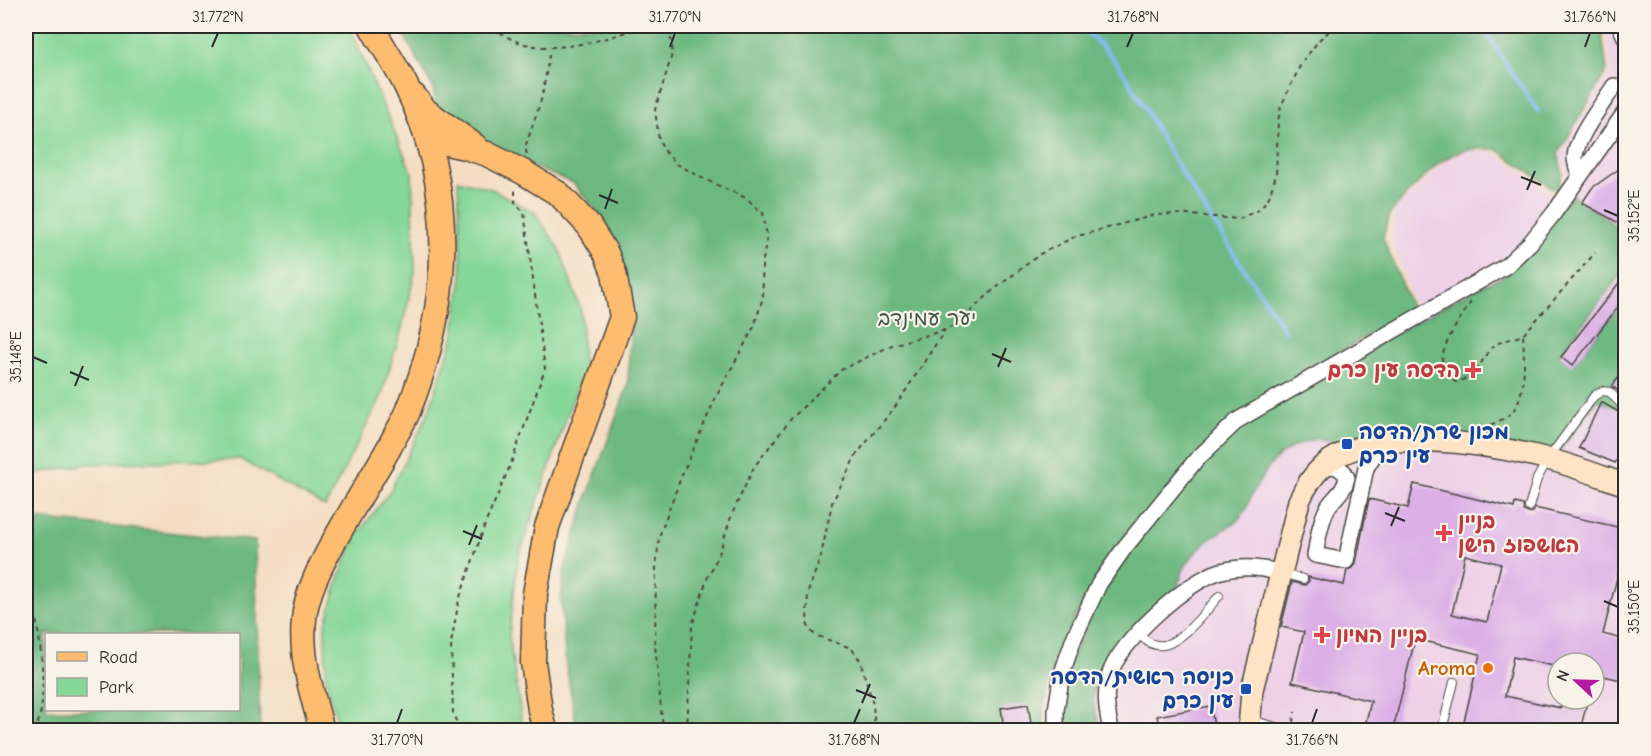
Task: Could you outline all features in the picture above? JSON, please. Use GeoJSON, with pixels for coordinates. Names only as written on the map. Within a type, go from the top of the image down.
{"type":"FeatureCollection","features":[{"type":"Feature","properties":{"kind":"main road"},"geometry":{"type":"LineString","coordinates":[[322,730],[305,665],[304,618],[313,582],[338,533],[367,487],[407,415],[433,337],[444,258],[438,178],[429,145],[408,90],[371,26]]}},
{"type":"Feature","properties":{"kind":"main road"},"geometry":{"type":"LineString","coordinates":[[408,90],[426,111],[562,211],[582,234],[603,269],[622,317],[547,527],[535,594],[533,662],[545,730]]}},
{"type":"Feature","properties":{"kind":"main road"},"geometry":{"type":"LineString","coordinates":[[429,145],[446,143],[487,154]]}},
{"type":"Feature","properties":{"kind":"main road"},"geometry":{"type":"LineString","coordinates":[[429,145],[461,163],[520,178]]}},
{"type":"Feature","properties":{"kind":"street"},"geometry":{"type":"LineString","coordinates":[[1620,26],[1626,39]]}},
{"type":"Feature","properties":{"kind":"street"},"geometry":{"type":"LineString","coordinates":[[1580,176],[1575,160],[1576,152],[1581,139],[1614,86]]}},
{"type":"Feature","properties":{"kind":"street"},"geometry":{"type":"LineString","coordinates":[[1056,730],[1056,710],[1062,673],[1074,638],[1099,584],[1125,547],[1196,460],[1238,420],[1506,267],[1530,243],[1626,111]]}},
{"type":"Feature","properties":{"kind":"street"},"geometry":{"type":"LineString","coordinates":[[1254,721],[1280,573],[1299,501],[1311,479],[1322,467],[1350,451],[1381,443],[1433,441],[1478,446],[1548,459],[1626,485]]}},
{"type":"Feature","properties":{"kind":"street"},"geometry":{"type":"LineString","coordinates":[[1322,467],[1336,466],[1344,472],[1347,478],[1342,492],[1329,505],[1324,515],[1315,555],[1346,561],[1366,468],[1381,443]]}},
{"type":"Feature","properties":{"kind":"street"},"geometry":{"type":"LineString","coordinates":[[1111,730],[1106,700],[1110,674],[1122,650],[1137,632],[1203,579],[1220,571],[1254,568],[1280,573]]}},
{"type":"Feature","properties":{"kind":"lane"},"geometry":{"type":"LineString","coordinates":[[1529,507],[1538,479],[1548,459],[1598,393],[1610,392],[1626,410]]}},
{"type":"Feature","properties":{"kind":"lane"},"geometry":{"type":"LineString","coordinates":[[1280,573],[1303,579]]}},
{"type":"Feature","properties":{"kind":"lane"},"geometry":{"type":"LineString","coordinates":[[1137,632],[1150,643],[1159,646],[1170,644],[1179,639],[1219,596]]}},
{"type":"Feature","properties":{"kind":"lane"},"geometry":{"type":"LineString","coordinates":[[1442,730],[1454,682]]}},
{"type":"Feature","properties":{"kind":"lane"},"geometry":{"type":"LineString","coordinates":[[1254,721],[1287,730]]}},
{"type":"Feature","properties":{"kind":"path"},"geometry":{"type":"LineString","coordinates":[[493,26],[515,41],[550,49],[606,39],[635,29],[658,28],[665,31],[673,43],[671,58],[654,110],[659,140],[666,153],[677,164],[746,198],[763,213],[767,236],[762,266],[763,297],[754,327],[716,397],[681,477],[659,537],[656,568],[655,645],[663,730]]}},
{"type":"Feature","properties":{"kind":"path"},"geometry":{"type":"LineString","coordinates":[[687,730],[692,626],[732,514],[754,467],[791,419],[842,370],[892,345],[945,330],[957,324],[991,292],[1040,254],[1074,237],[1155,215],[1178,214],[1239,219],[1260,209],[1269,196],[1276,175],[1278,121],[1281,106],[1301,64],[1319,40],[1335,26]]}},
{"type":"Feature","properties":{"kind":"path"},"geometry":{"type":"LineString","coordinates":[[460,730],[453,714],[452,643],[459,600],[486,522],[510,466],[545,369],[524,212],[515,203],[514,194],[529,162],[525,148],[542,97],[550,49]]}},
{"type":"Feature","properties":{"kind":"path"},"geometry":{"type":"LineString","coordinates":[[1472,301],[1444,345],[1442,370],[1448,379],[1456,382],[1468,378],[1476,371],[1490,349],[1498,343],[1524,335],[1595,253]]}},
{"type":"Feature","properties":{"kind":"path"},"geometry":{"type":"LineString","coordinates":[[875,730],[873,704],[860,660],[851,648],[815,635],[810,630],[807,623],[808,592],[821,556],[832,503],[856,455],[895,407],[945,330]]}},
{"type":"Feature","properties":{"kind":"path"},"geometry":{"type":"LineString","coordinates":[[1478,446],[1484,428],[1508,416],[1517,406],[1524,373],[1524,335]]}},
{"type":"Feature","properties":{"kind":"path"},"geometry":{"type":"LineString","coordinates":[[26,577],[40,643],[42,704],[36,730]]}},
{"type":"Feature","properties":{"kind":"shaded area","name":"הדסה עין כרם"},"geometry":{"type":"Polygon","coordinates":[[[1608,26],[1625,26],[1625,730],[1051,730],[1048,710],[1058,674],[1084,610],[1224,432],[1416,309],[1391,240],[1395,210],[1444,162],[1465,151],[1494,152],[1556,195],[1567,175],[1560,155],[1611,70],[1606,29],[1608,26]]]}},
{"type":"Feature","properties":{"kind":"green space"},"geometry":{"type":"Polygon","coordinates":[[[26,26],[349,26],[412,173],[415,272],[401,331],[381,397],[325,507],[240,459],[88,464],[26,475],[26,26]]]}},
{"type":"Feature","properties":{"kind":"green space","name":"יער עמינדב"},"geometry":{"type":"Polygon","coordinates":[[[399,26],[1606,26],[1602,34],[1607,70],[1558,154],[1563,173],[1557,191],[1496,149],[1468,149],[1439,163],[1389,215],[1383,238],[1411,307],[1400,317],[1259,402],[1100,574],[1060,649],[1044,709],[1044,730],[577,730],[566,666],[561,599],[564,572],[587,497],[628,385],[634,306],[617,244],[604,219],[573,183],[513,159],[490,143],[441,121],[432,86],[399,26]]]}},
{"type":"Feature","properties":{"kind":"green space"},"geometry":{"type":"Polygon","coordinates":[[[458,180],[492,189],[534,212],[559,248],[581,311],[583,370],[518,558],[509,636],[523,730],[340,730],[326,681],[325,627],[340,575],[357,535],[390,491],[427,416],[453,339],[462,277],[458,180]]]}},
{"type":"Feature","properties":{"kind":"green space"},"geometry":{"type":"Polygon","coordinates":[[[1571,195],[1624,231],[1626,234],[1625,269],[1558,356],[1574,364],[1625,299],[1625,368],[1611,387],[1621,395],[1625,390],[1625,412],[1598,400],[1557,454],[1352,445],[1314,439],[1296,445],[1281,454],[1267,469],[1252,494],[1246,510],[1237,521],[1207,541],[1194,554],[1184,568],[1177,588],[1140,618],[1106,658],[1094,683],[1094,706],[1101,730],[1060,730],[1066,669],[1099,598],[1125,558],[1198,464],[1241,422],[1476,288],[1504,276],[1519,262],[1571,195]]]}},
{"type":"Feature","properties":{"kind":"green space"},"geometry":{"type":"Polygon","coordinates":[[[26,518],[255,541],[260,730],[26,730],[26,518]]]}},
{"type":"Feature","properties":{"kind":"building"},"geometry":{"type":"Polygon","coordinates":[[[1619,169],[1626,180],[1626,227],[1582,203],[1592,188],[1619,169]]]}},
{"type":"Feature","properties":{"kind":"building"},"geometry":{"type":"Polygon","coordinates":[[[1626,274],[1626,297],[1572,366],[1561,357],[1626,274]]]}},
{"type":"Feature","properties":{"kind":"building"},"geometry":{"type":"Polygon","coordinates":[[[1626,368],[1626,397],[1612,386],[1626,368]]]}},
{"type":"Feature","properties":{"kind":"building"},"geometry":{"type":"Polygon","coordinates":[[[1601,402],[1626,416],[1626,442],[1615,463],[1579,448],[1601,402]]]}},
{"type":"Feature","properties":{"kind":"building"},"geometry":{"type":"Polygon","coordinates":[[[1414,484],[1514,508],[1515,503],[1523,505],[1524,511],[1528,513],[1533,512],[1535,508],[1626,529],[1626,541],[1603,634],[1626,640],[1626,681],[1606,677],[1606,651],[1546,651],[1546,664],[1513,657],[1505,696],[1546,705],[1546,711],[1585,711],[1580,730],[1523,730],[1503,726],[1501,730],[1462,730],[1480,654],[1415,639],[1393,730],[1365,726],[1371,701],[1292,682],[1304,632],[1281,627],[1292,582],[1305,585],[1309,581],[1308,577],[1344,585],[1347,570],[1353,568],[1356,563],[1369,499],[1408,508],[1414,484]],[[1465,555],[1452,614],[1487,622],[1501,564],[1465,555]]]}},
{"type":"Feature","properties":{"kind":"building"},"geometry":{"type":"Polygon","coordinates":[[[1028,704],[1032,730],[1004,730],[1001,708],[1028,704]]]}},
{"type":"Feature","properties":{"kind":"building"},"geometry":{"type":"Polygon","coordinates":[[[1210,706],[1215,730],[1160,730],[1157,716],[1210,706]]]}},
{"type":"Feature","properties":{"kind":"waterway"},"geometry":{"type":"LineString","coordinates":[[1078,26],[1094,39],[1120,67],[1182,173],[1285,331]]}},
{"type":"Feature","properties":{"kind":"waterway"},"geometry":{"type":"LineString","coordinates":[[1483,26],[1538,111]]}},
{"type":"Feature","properties":{"kind":"place","name":"הדסה עין כרם"},"geometry":{"type":"Point","coordinates":[1473,370]}},
{"type":"Feature","properties":{"kind":"place","name":"מכון שרת/הדסה עין כרם"},"geometry":{"type":"Point","coordinates":[1347,444]}},
{"type":"Feature","properties":{"kind":"place","name":"בניין האשפוז הישן"},"geometry":{"type":"Point","coordinates":[1444,533]}},
{"type":"Feature","properties":{"kind":"place","name":"בניין המיון"},"geometry":{"type":"Point","coordinates":[1322,635]}},
{"type":"Feature","properties":{"kind":"place","name":"Aroma"},"geometry":{"type":"Point","coordinates":[1488,668]}},
{"type":"Feature","properties":{"kind":"place","name":"כניסה ראשית/הדסה עין כרם"},"geometry":{"type":"Point","coordinates":[1246,689]}}]}
